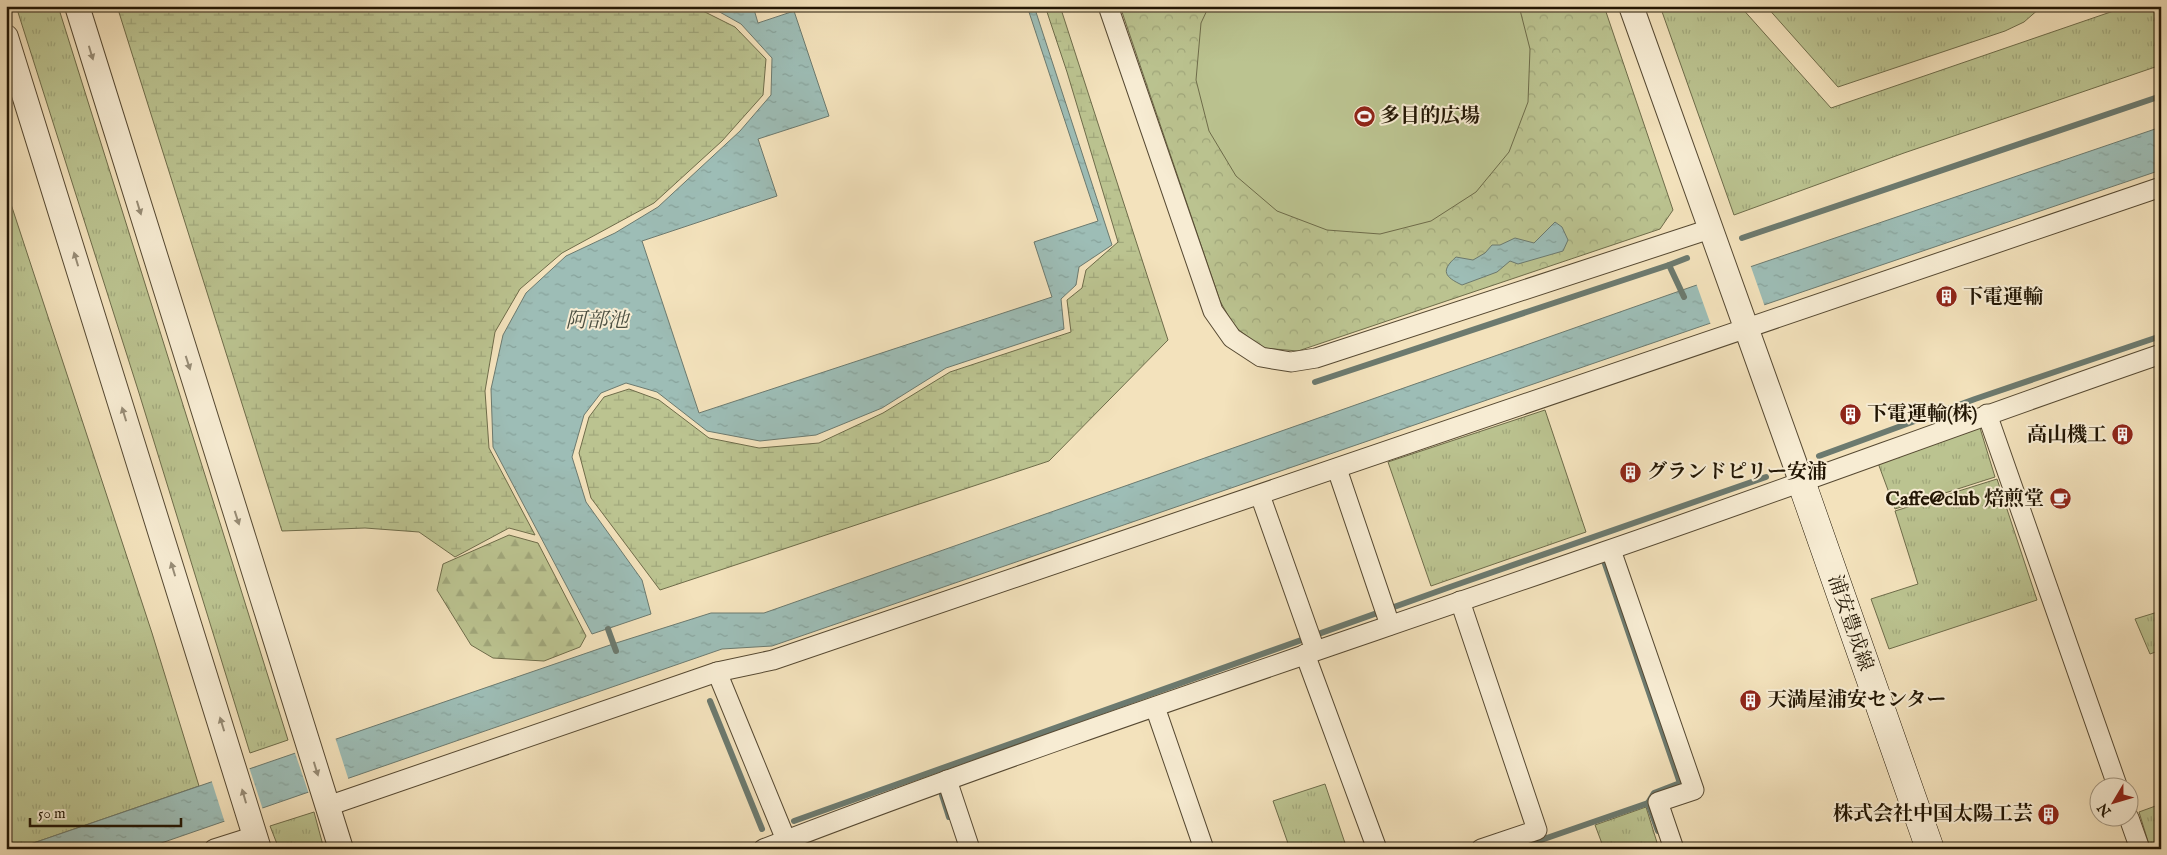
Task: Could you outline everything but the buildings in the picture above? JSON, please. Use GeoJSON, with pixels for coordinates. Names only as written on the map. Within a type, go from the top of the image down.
{"type":"FeatureCollection","features":[{"type":"Feature","properties":{"kind":"main road","name":"浦安豊成線"},"geometry":{"type":"LineString","coordinates":[[1801,482],[1930,849]]}},
{"type":"Feature","properties":{"kind":"street"},"geometry":{"type":"LineString","coordinates":[[77,6],[341,849]]}},
{"type":"Feature","properties":{"kind":"street"},"geometry":{"type":"LineString","coordinates":[[1108,6],[1213,311],[1232,338],[1261,357],[1291,362],[1316,358],[1710,228]]}},
{"type":"Feature","properties":{"kind":"street"},"geometry":{"type":"LineString","coordinates":[[1631,6],[1801,482]]}},
{"type":"Feature","properties":{"kind":"street"},"geometry":{"type":"LineString","coordinates":[[6,37],[255,836],[214,849]]}},
{"type":"Feature","properties":{"kind":"street"},"geometry":{"type":"LineString","coordinates":[[326,801],[717,672],[773,660],[1337,469],[1745,325],[2161,187]]}},
{"type":"Feature","properties":{"kind":"street"},"geometry":{"type":"LineString","coordinates":[[763,849],[947,780],[1155,707],[1387,615],[1460,601],[1611,550],[1987,414],[2161,354]]}},
{"type":"Feature","properties":{"kind":"street"},"geometry":{"type":"LineString","coordinates":[[1987,414],[2114,778]]}},
{"type":"Feature","properties":{"kind":"street"},"geometry":{"type":"LineString","coordinates":[[1337,469],[1387,615]]}},
{"type":"Feature","properties":{"kind":"street"},"geometry":{"type":"LineString","coordinates":[[1260,495],[1377,849]]}},
{"type":"Feature","properties":{"kind":"street"},"geometry":{"type":"LineString","coordinates":[[1611,550],[1694,790],[1658,802],[1674,849]]}},
{"type":"Feature","properties":{"kind":"street"},"geometry":{"type":"LineString","coordinates":[[1460,601],[1537,830],[1481,849]]}},
{"type":"Feature","properties":{"kind":"street"},"geometry":{"type":"LineString","coordinates":[[717,672],[786,840]]}},
{"type":"Feature","properties":{"kind":"street"},"geometry":{"type":"LineString","coordinates":[[1155,707],[1204,849]]}},
{"type":"Feature","properties":{"kind":"street"},"geometry":{"type":"LineString","coordinates":[[947,780],[970,849]]}},
{"type":"Feature","properties":{"kind":"street"},"geometry":{"type":"LineString","coordinates":[[2133,828],[2140,849]]}},
{"type":"Feature","properties":{"kind":"green space"},"geometry":{"type":"Polygon","coordinates":[[[16,6],[58,6],[288,740],[250,753],[139,393],[16,6]]]}},
{"type":"Feature","properties":{"kind":"green space"},"geometry":{"type":"Polygon","coordinates":[[[117,6],[697,8],[735,27],[766,59],[763,95],[722,141],[654,203],[562,253],[520,289],[495,332],[485,391],[489,448],[535,535],[509,528],[455,557],[419,532],[365,528],[282,531],[117,6]]]}},
{"type":"Feature","properties":{"kind":"green space"},"geometry":{"type":"Polygon","coordinates":[[[1045,6],[1060,6],[1168,340],[1049,461],[660,590],[591,498],[579,453],[589,417],[604,397],[629,389],[659,400],[709,438],[759,448],[819,443],[883,413],[950,372],[1071,332],[1067,300],[1082,288],[1086,270],[1118,242],[1067,72],[1045,6]]]}},
{"type":"Feature","properties":{"kind":"green space"},"geometry":{"type":"Polygon","coordinates":[[[1120,6],[1604,6],[1673,210],[1660,229],[1298,351],[1262,348],[1234,326],[1220,301],[1120,6]]]}},
{"type":"Feature","properties":{"kind":"green space","name":"多目的広場"},"geometry":{"type":"Polygon","coordinates":[[[1209,6],[1519,6],[1530,49],[1528,102],[1509,152],[1476,192],[1431,221],[1380,234],[1327,230],[1277,211],[1236,176],[1209,131],[1196,80],[1201,23],[1209,6]]]}},
{"type":"Feature","properties":{"kind":"green space"},"geometry":{"type":"Polygon","coordinates":[[[1660,6],[1740,6],[1831,108],[2128,6],[2161,6],[2161,65],[1904,153],[1734,215],[1660,6]]]}},
{"type":"Feature","properties":{"kind":"green space"},"geometry":{"type":"Polygon","coordinates":[[[1766,6],[2039,6],[2040,8],[2024,22],[2005,31],[1838,87],[1766,6]]]}},
{"type":"Feature","properties":{"kind":"green space"},"geometry":{"type":"Polygon","coordinates":[[[6,189],[152,633],[199,786],[16,849],[6,849],[6,189]]]}},
{"type":"Feature","properties":{"kind":"green space"},"geometry":{"type":"Polygon","coordinates":[[[1545,410],[1586,532],[1431,586],[1388,462],[1545,410]]]}},
{"type":"Feature","properties":{"kind":"green space"},"geometry":{"type":"Polygon","coordinates":[[[1980,428],[1995,477],[1895,509],[1878,463],[1980,428]]]}},
{"type":"Feature","properties":{"kind":"green space"},"geometry":{"type":"Polygon","coordinates":[[[1997,479],[2037,600],[1889,649],[1871,599],[1918,584],[1895,511],[1997,479]]]}},
{"type":"Feature","properties":{"kind":"green space"},"geometry":{"type":"Polygon","coordinates":[[[509,535],[538,543],[586,636],[580,647],[544,661],[493,658],[471,645],[437,590],[443,564],[509,535]]]}},
{"type":"Feature","properties":{"kind":"green space"},"geometry":{"type":"Polygon","coordinates":[[[2161,611],[2161,650],[2150,654],[2135,619],[2161,611]]]}},
{"type":"Feature","properties":{"kind":"green space"},"geometry":{"type":"Polygon","coordinates":[[[1325,784],[1347,849],[1290,849],[1273,801],[1325,784]]]}},
{"type":"Feature","properties":{"kind":"green space"},"geometry":{"type":"Polygon","coordinates":[[[2161,804],[2161,844],[2150,848],[2140,812],[2161,804]]]}},
{"type":"Feature","properties":{"kind":"green space"},"geometry":{"type":"Polygon","coordinates":[[[1646,807],[1659,849],[1604,849],[1595,825],[1646,807]]]}},
{"type":"Feature","properties":{"kind":"green space"},"geometry":{"type":"Polygon","coordinates":[[[314,812],[324,849],[279,849],[270,826],[314,812]]]}},
{"type":"Feature","properties":{"kind":"water","name":"阿部池"},"geometry":{"type":"Polygon","coordinates":[[[709,6],[753,6],[758,23],[794,11],[829,116],[758,139],[777,196],[642,241],[699,413],[1052,297],[1034,242],[1098,221],[1027,6],[1034,6],[1112,245],[1079,267],[1076,285],[1061,299],[1064,329],[946,368],[882,408],[816,435],[760,441],[707,431],[657,392],[626,383],[601,393],[584,415],[572,457],[586,502],[642,580],[651,614],[592,634],[493,447],[491,389],[503,335],[526,293],[566,256],[615,233],[658,207],[740,131],[771,95],[772,58],[741,24],[709,6]]]}},
{"type":"Feature","properties":{"kind":"water"},"geometry":{"type":"Polygon","coordinates":[[[2161,127],[2161,170],[772,646],[722,649],[144,849],[16,849],[613,644],[711,613],[764,613],[1691,287],[2161,127]]]}},
{"type":"Feature","properties":{"kind":"water"},"geometry":{"type":"Polygon","coordinates":[[[1555,222],[1562,227],[1568,240],[1563,251],[1518,264],[1510,261],[1497,272],[1462,285],[1448,276],[1446,270],[1456,257],[1473,260],[1485,253],[1492,245],[1500,245],[1515,238],[1534,243],[1555,222]]]}},
{"type":"Feature","properties":{"kind":"pier"},"geometry":{"type":"Polygon","coordinates":[[[1750,264],[1765,307],[1711,325],[1696,283],[1750,264]]]}},
{"type":"Feature","properties":{"kind":"pier"},"geometry":{"type":"Polygon","coordinates":[[[335,737],[349,781],[309,794],[294,750],[335,737]]]}},
{"type":"Feature","properties":{"kind":"pier"},"geometry":{"type":"Polygon","coordinates":[[[249,767],[263,810],[225,823],[211,779],[249,767]]]}},
{"type":"Feature","properties":{"kind":"waterway"},"geometry":{"type":"LineString","coordinates":[[1742,238],[2161,96]]}},
{"type":"Feature","properties":{"kind":"waterway"},"geometry":{"type":"LineString","coordinates":[[1669,265],[1687,258]]}},
{"type":"Feature","properties":{"kind":"waterway"},"geometry":{"type":"LineString","coordinates":[[1315,382],[1669,265],[1684,297]]}},
{"type":"Feature","properties":{"kind":"waterway"},"geometry":{"type":"LineString","coordinates":[[1819,456],[1975,399],[2161,336]]}},
{"type":"Feature","properties":{"kind":"waterway"},"geometry":{"type":"LineString","coordinates":[[794,821],[1450,587],[1766,477]]}},
{"type":"Feature","properties":{"kind":"waterway"},"geometry":{"type":"LineString","coordinates":[[1604,561],[1680,783],[1654,793],[1648,803],[1658,831]]}},
{"type":"Feature","properties":{"kind":"waterway"},"geometry":{"type":"LineString","coordinates":[[608,629],[616,651]]}},
{"type":"Feature","properties":{"kind":"waterway"},"geometry":{"type":"LineString","coordinates":[[710,701],[762,829]]}},
{"type":"Feature","properties":{"kind":"waterway"},"geometry":{"type":"LineString","coordinates":[[942,795],[949,817]]}},
{"type":"Feature","properties":{"kind":"waterway"},"geometry":{"type":"LineString","coordinates":[[1515,849],[1648,803]]}},
{"type":"Feature","properties":{"kind":"place","name":"多目的広場"},"geometry":{"type":"Point","coordinates":[1364,116]}},
{"type":"Feature","properties":{"kind":"place","name":"下電運輸"},"geometry":{"type":"Point","coordinates":[1947,297]}},
{"type":"Feature","properties":{"kind":"place","name":"下電運輸(株)"},"geometry":{"type":"Point","coordinates":[1851,414]}},
{"type":"Feature","properties":{"kind":"place","name":"高山機工"},"geometry":{"type":"Point","coordinates":[2123,435]}},
{"type":"Feature","properties":{"kind":"place","name":"グランドピリー安浦"},"geometry":{"type":"Point","coordinates":[1631,472]}},
{"type":"Feature","properties":{"kind":"place","name":"Caffe@club 焙煎堂"},"geometry":{"type":"Point","coordinates":[2060,499]}},
{"type":"Feature","properties":{"kind":"place","name":"天満屋浦安センター"},"geometry":{"type":"Point","coordinates":[1751,700]}},
{"type":"Feature","properties":{"kind":"place","name":"株式会社中国太陽工芸"},"geometry":{"type":"Point","coordinates":[2049,814]}}]}
